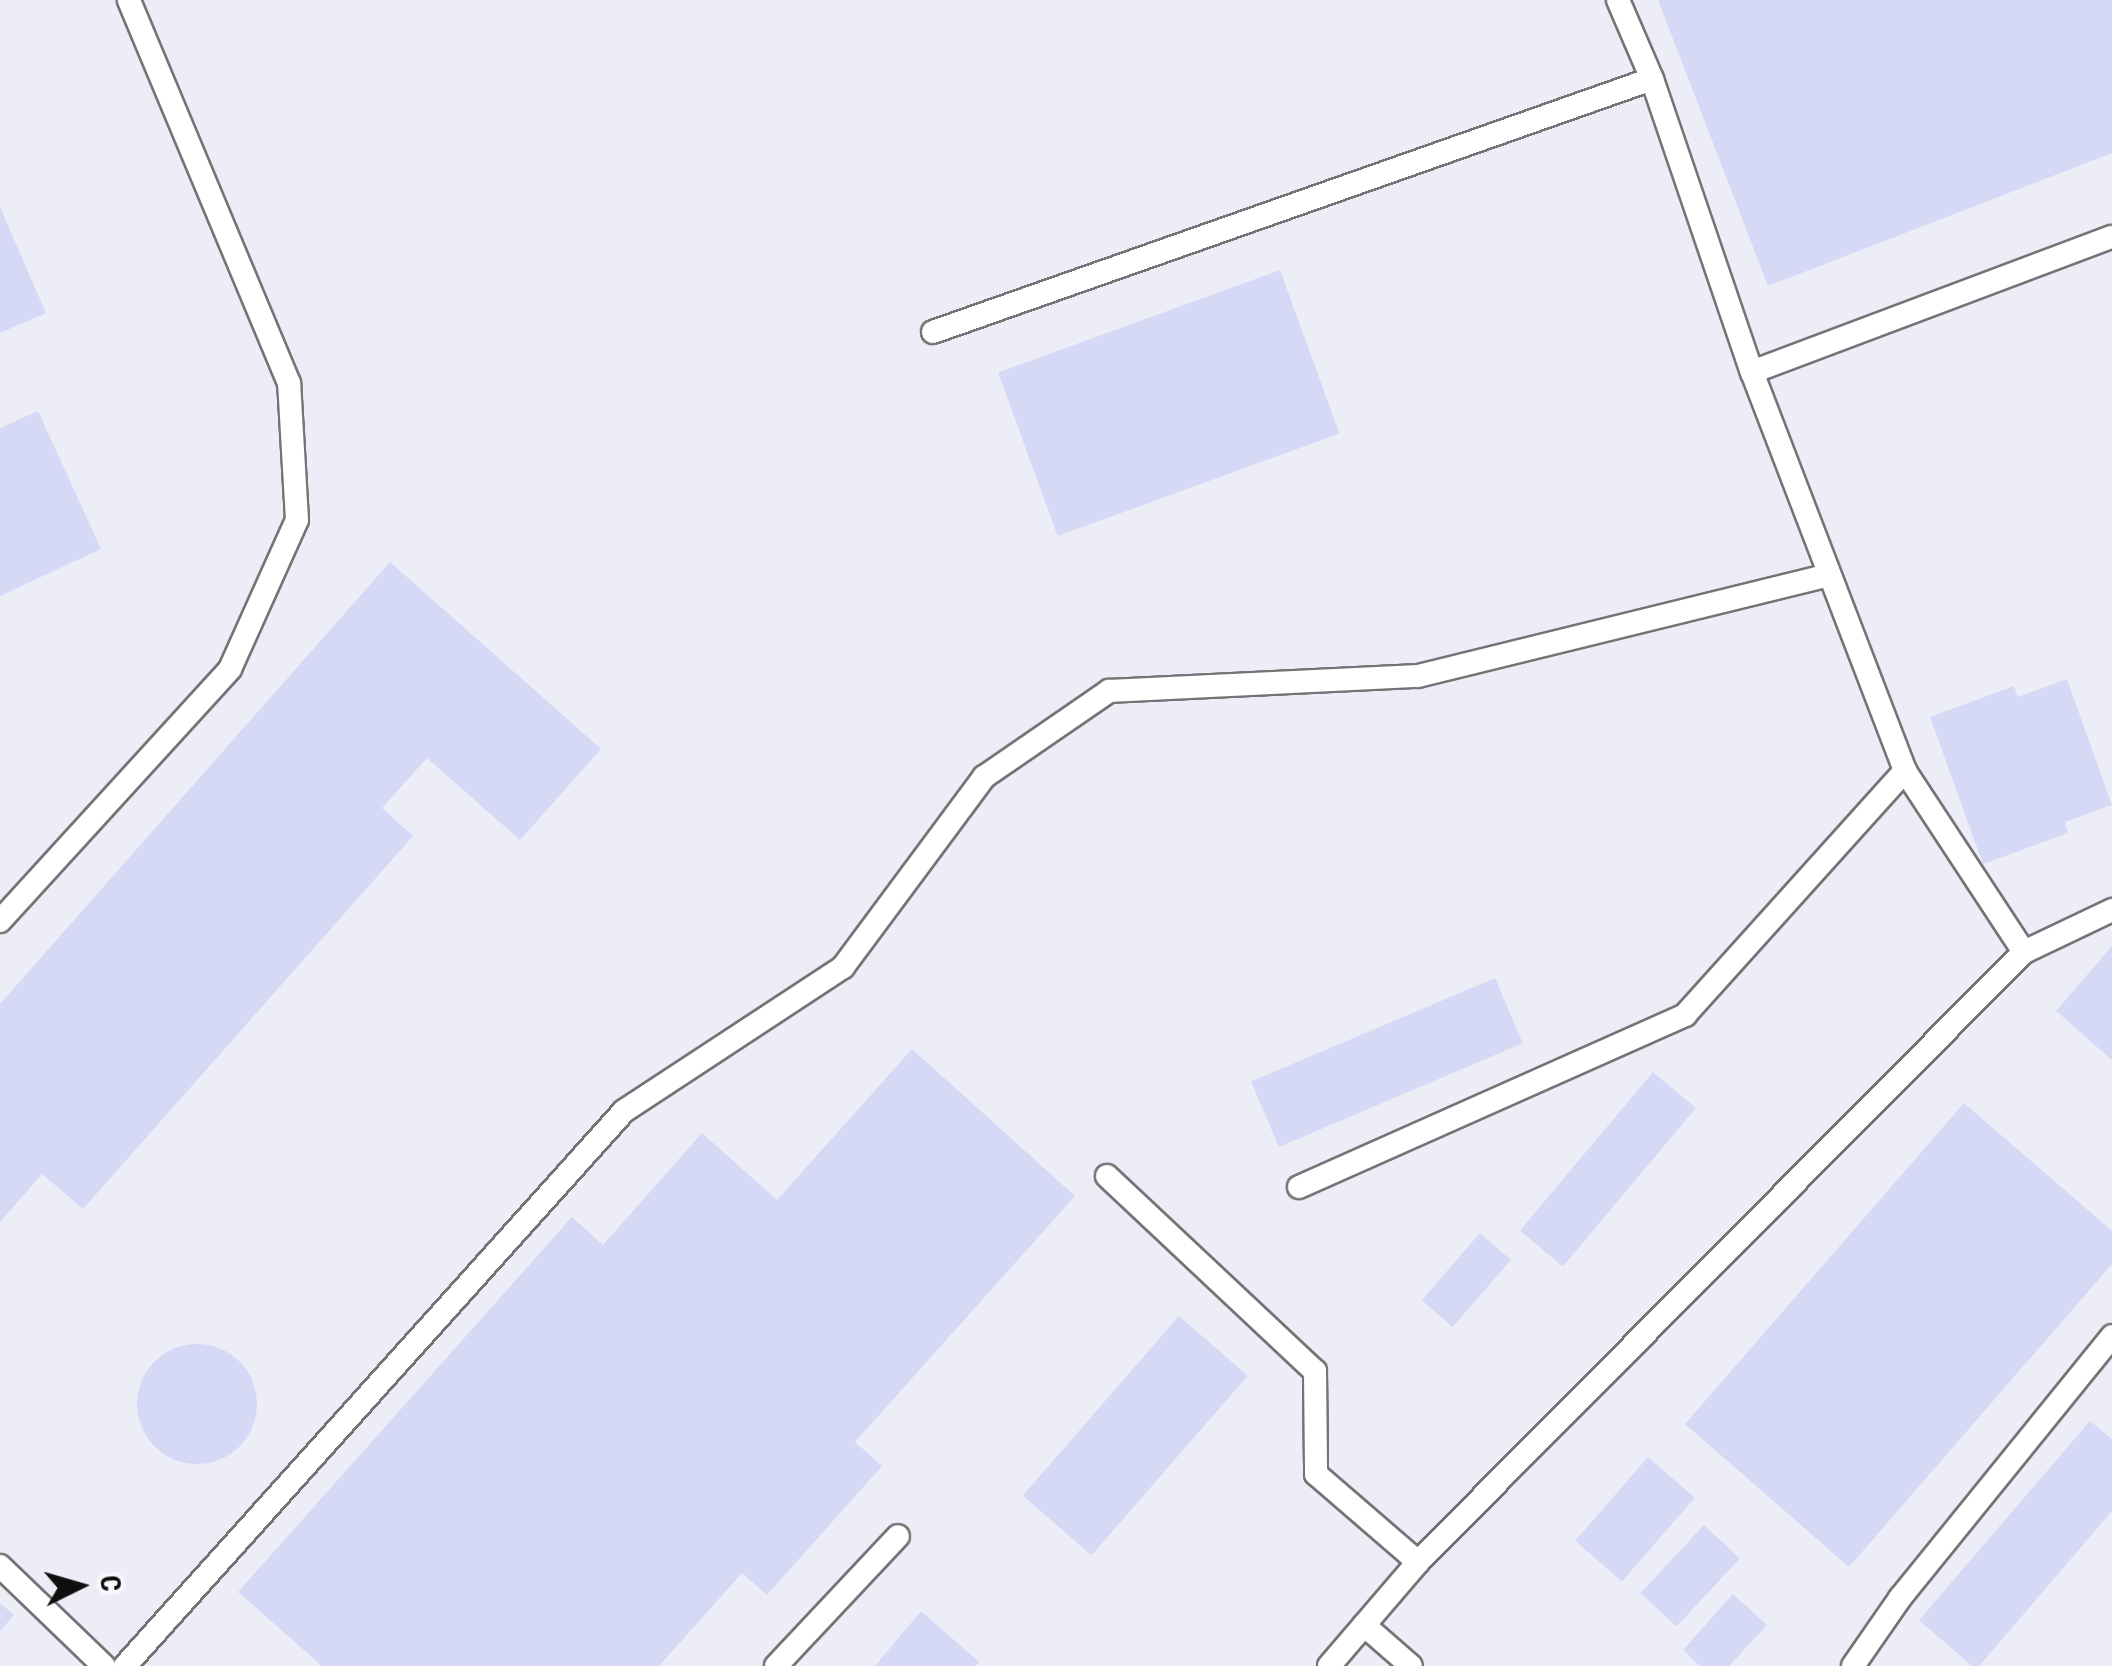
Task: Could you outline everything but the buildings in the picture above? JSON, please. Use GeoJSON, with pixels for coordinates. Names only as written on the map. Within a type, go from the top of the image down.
{"type":"FeatureCollection","features":[{"type":"Feature","properties":{"kind":"lane"},"geometry":{"type":"LineString","coordinates":[[0,921],[230,669],[297,520],[290,382],[129,0]]}},
{"type":"Feature","properties":{"kind":"lane"},"geometry":{"type":"LineString","coordinates":[[1618,0],[1652,79],[1752,372],[1905,770],[2024,952]]}},
{"type":"Feature","properties":{"kind":"lane"},"geometry":{"type":"LineString","coordinates":[[934,332],[1652,79]]}},
{"type":"Feature","properties":{"kind":"lane"},"geometry":{"type":"LineString","coordinates":[[1752,372],[2112,237]]}},
{"type":"Feature","properties":{"kind":"lane"},"geometry":{"type":"LineString","coordinates":[[125,1666],[624,1111],[842,967],[984,777],[1109,691],[1418,676],[1829,574]]}},
{"type":"Feature","properties":{"kind":"lane"},"geometry":{"type":"LineString","coordinates":[[1298,1188],[1686,1015],[1905,770]]}},
{"type":"Feature","properties":{"kind":"lane"},"geometry":{"type":"LineString","coordinates":[[1329,1666],[1418,1562],[2024,952],[2112,910]]}},
{"type":"Feature","properties":{"kind":"lane"},"geometry":{"type":"LineString","coordinates":[[1107,1176],[1315,1371],[1316,1474],[1418,1562]]}},
{"type":"Feature","properties":{"kind":"lane"},"geometry":{"type":"LineString","coordinates":[[1853,1666],[1900,1598],[2112,1336]]}},
{"type":"Feature","properties":{"kind":"lane"},"geometry":{"type":"LineString","coordinates":[[776,1666],[898,1536]]}},
{"type":"Feature","properties":{"kind":"lane"},"geometry":{"type":"LineString","coordinates":[[0,1566],[104,1666]]}},
{"type":"Feature","properties":{"kind":"lane"},"geometry":{"type":"LineString","coordinates":[[1364,1625],[1411,1666]]}},
{"type":"Feature","properties":{"kind":"shaded area"},"geometry":{"type":"Polygon","coordinates":[[[0,0],[2112,0],[2112,1666],[0,1666],[0,0]]]}}]}
